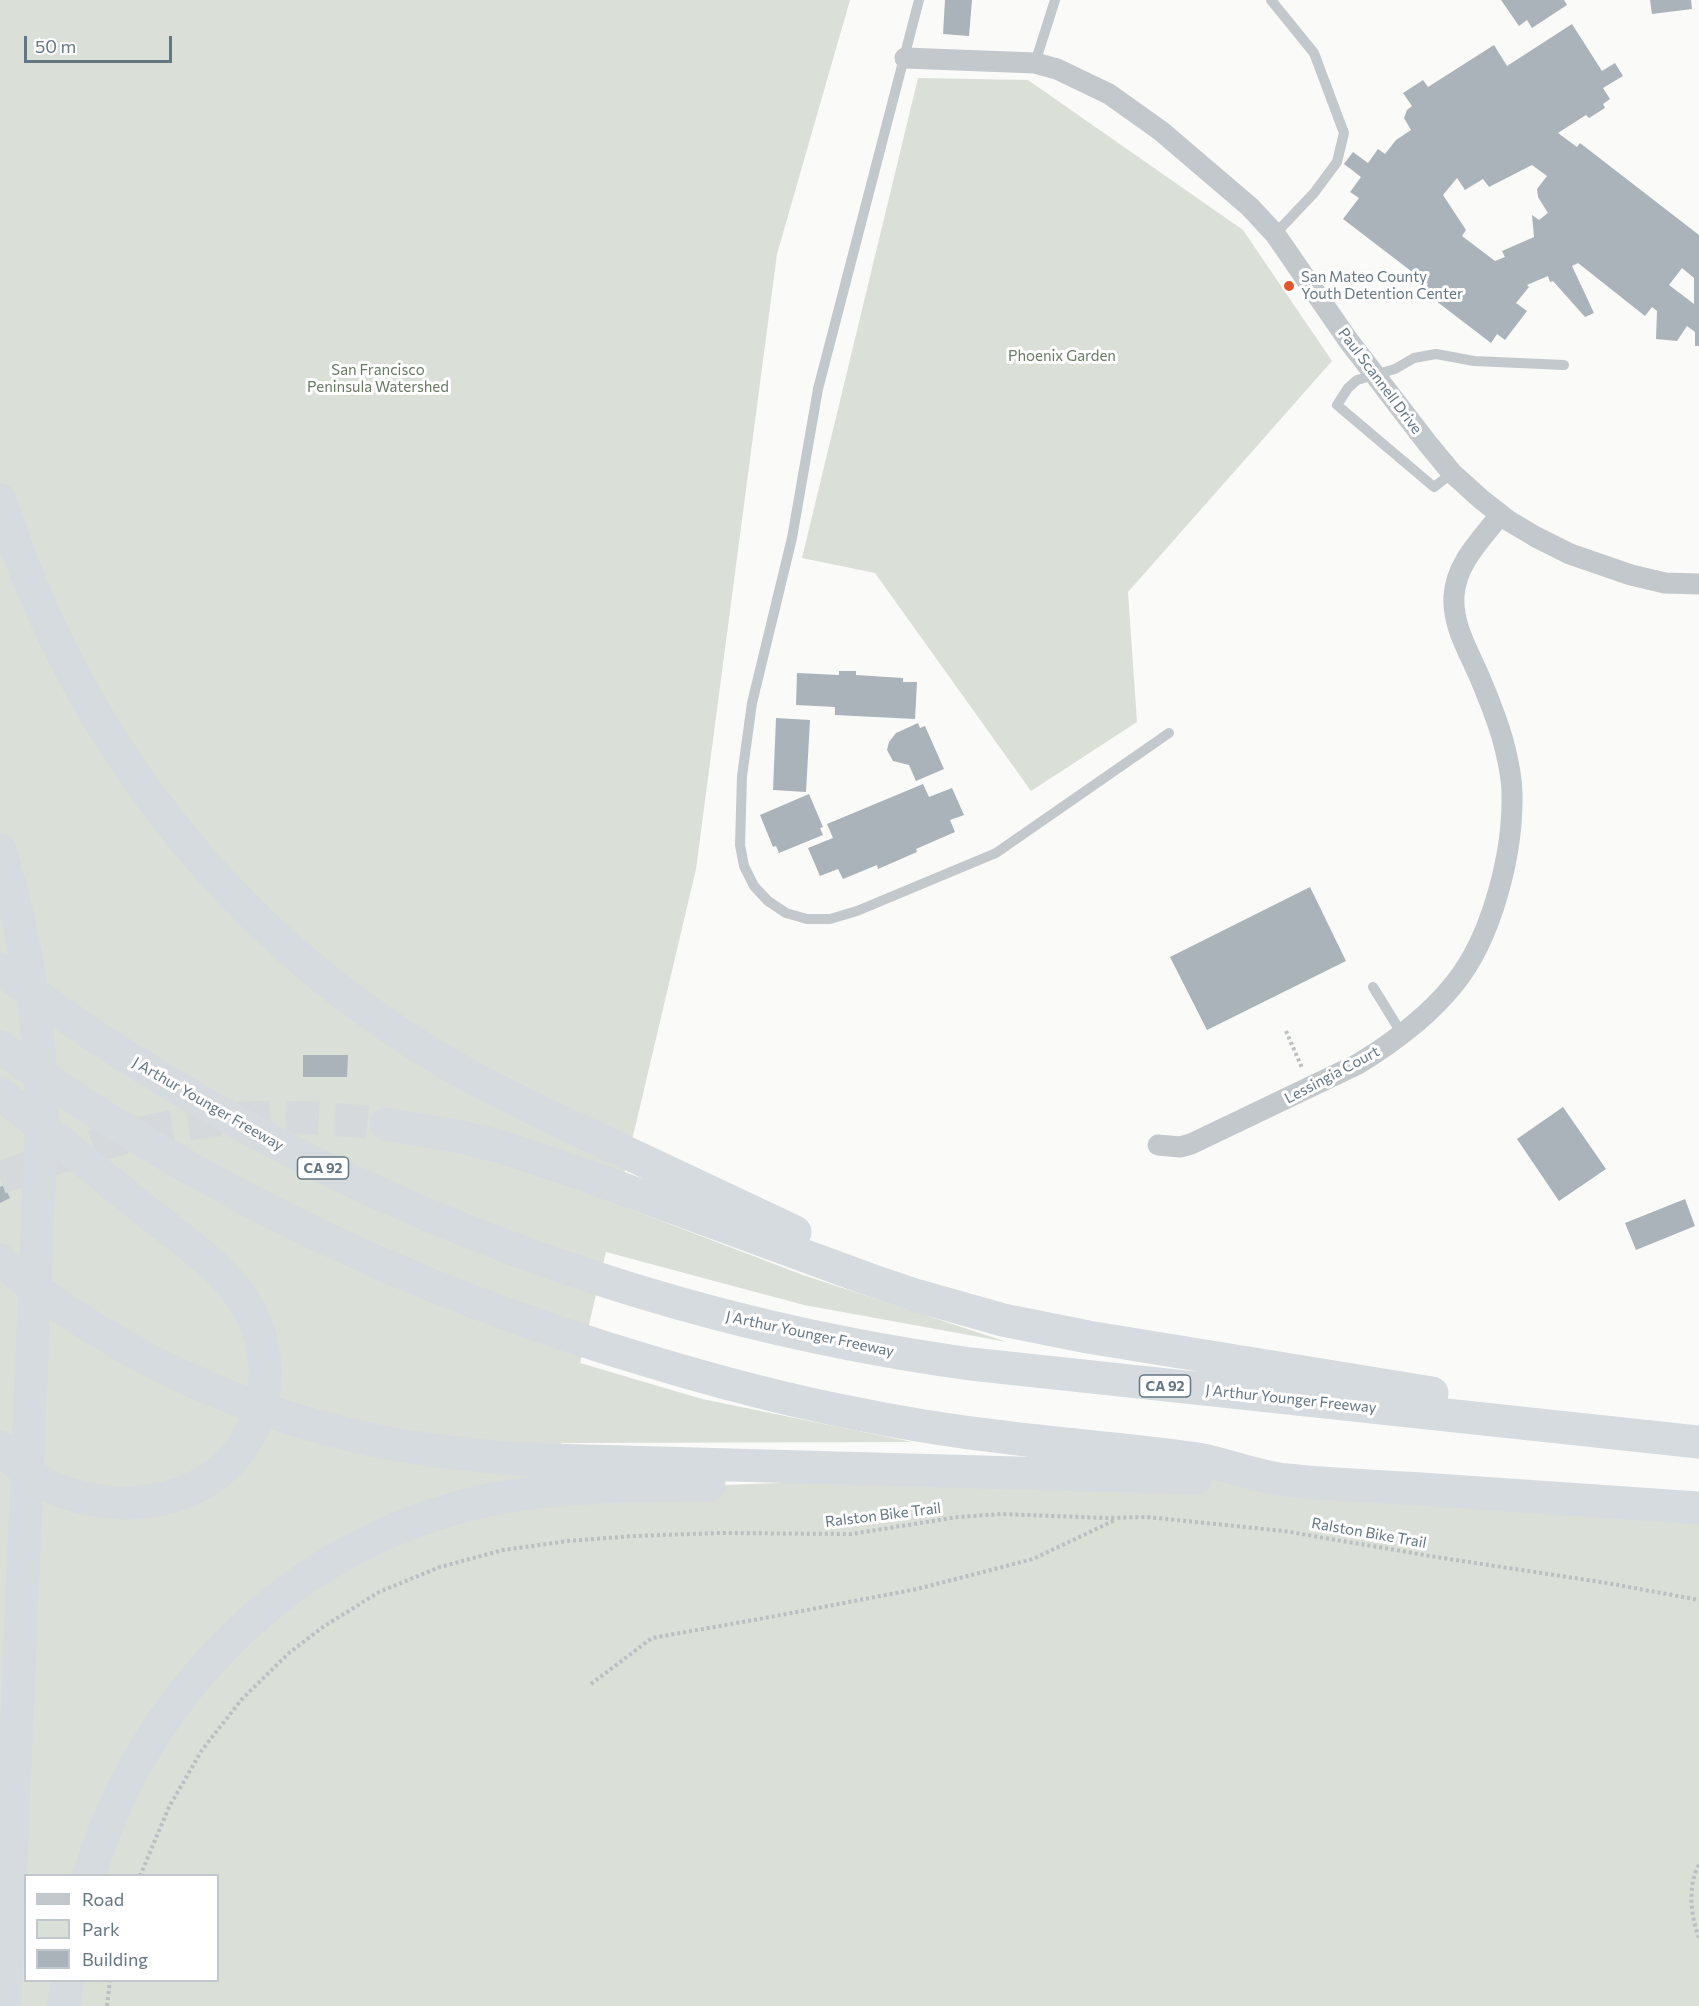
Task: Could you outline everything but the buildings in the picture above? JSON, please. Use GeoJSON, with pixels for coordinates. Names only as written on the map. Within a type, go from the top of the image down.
{"type":"FeatureCollection","features":[{"type":"Feature","properties":{"kind":"highway"},"geometry":{"type":"LineString","coordinates":[[0,500],[19,556],[54,638],[114,746],[168,821],[206,867],[247,911],[313,971],[386,1025],[440,1059],[493,1088],[602,1142],[960,1308]]}},
{"type":"Feature","properties":{"kind":"highway"},"geometry":{"type":"LineString","coordinates":[[0,850],[16,907],[28,964],[37,1026],[42,1086],[40,1195],[5,2006]]}},
{"type":"Feature","properties":{"kind":"highway","name":"J Arthur Younger Freeway"},"geometry":{"type":"LineString","coordinates":[[0,969],[94,1036],[167,1082],[318,1165],[395,1202],[474,1235],[596,1279],[667,1301],[792,1332],[950,1361],[1058,1375],[1699,1442]]}},
{"type":"Feature","properties":{"kind":"highway"},"geometry":{"type":"LineString","coordinates":[[0,1047],[130,1133],[204,1177],[281,1217],[409,1277],[563,1335],[719,1382],[834,1409],[966,1432],[1196,1458],[1281,1480]]}},
{"type":"Feature","properties":{"kind":"highway"},"geometry":{"type":"LineString","coordinates":[[0,1093],[192,1248],[229,1282],[245,1302],[256,1325],[263,1349],[265,1376],[258,1416],[237,1454],[207,1480],[174,1497],[123,1504],[70,1494],[30,1474],[0,1447]]}},
{"type":"Feature","properties":{"kind":"highway"},"geometry":{"type":"LineString","coordinates":[[386,1124],[461,1137],[502,1147],[868,1279],[960,1308],[1044,1329],[1409,1390],[1617,1420],[1658,1438]]}},
{"type":"Feature","properties":{"kind":"highway"},"geometry":{"type":"LineString","coordinates":[[0,1260],[59,1306],[146,1358],[234,1398],[309,1424],[372,1440],[477,1456],[967,1473],[1281,1480],[1699,1508]]}},
{"type":"Feature","properties":{"kind":"highway"},"geometry":{"type":"LineString","coordinates":[[89,1874],[105,1827],[130,1773],[162,1719],[199,1672],[240,1631],[287,1592],[336,1560],[376,1539],[438,1514],[481,1502],[528,1493],[609,1488],[837,1481],[967,1473]]}},
{"type":"Feature","properties":{"kind":"highway"},"geometry":{"type":"LineString","coordinates":[[64,2006],[68,1982]]}},
{"type":"Feature","properties":{"kind":"street","name":"Paul Scannell Drive"},"geometry":{"type":"LineString","coordinates":[[905,58],[1035,63],[1057,69],[1109,94],[1161,131],[1250,207],[1275,234],[1343,334],[1452,473],[1500,515],[1570,554],[1621,572],[1665,583],[1699,584]]}},
{"type":"Feature","properties":{"kind":"street","name":"Lessingia Court"},"geometry":{"type":"LineString","coordinates":[[1158,1145],[1180,1147],[1191,1144],[1358,1064],[1424,1017],[1456,982],[1469,963],[1492,913],[1506,858],[1512,795],[1509,765],[1492,708],[1455,616],[1454,598],[1456,578],[1465,560],[1500,515]]}},
{"type":"Feature","properties":{"kind":"lane"},"geometry":{"type":"LineString","coordinates":[[919,0],[818,389],[792,538],[752,703],[742,776],[740,845],[744,866],[754,886],[768,901],[786,913],[807,919],[830,919],[857,911],[996,853],[1169,733]]}},
{"type":"Feature","properties":{"kind":"lane"},"geometry":{"type":"LineString","coordinates":[[1035,63],[1055,0]]}},
{"type":"Feature","properties":{"kind":"lane"},"geometry":{"type":"LineString","coordinates":[[1271,0],[1314,53],[1344,133],[1337,162],[1314,193],[1275,234]]}},
{"type":"Feature","properties":{"kind":"lane"},"geometry":{"type":"LineString","coordinates":[[1452,473],[1434,487],[1337,405],[1348,387],[1357,380],[1395,369],[1414,358],[1436,354],[1474,361],[1564,365]]}},
{"type":"Feature","properties":{"kind":"lane"},"geometry":{"type":"LineString","coordinates":[[1373,987],[1402,1034]]}},
{"type":"Feature","properties":{"kind":"path"},"geometry":{"type":"LineString","coordinates":[[1286,1030],[1306,1076]]}},
{"type":"Feature","properties":{"kind":"path","name":"Ralston Bike Trail"},"geometry":{"type":"LineString","coordinates":[[140,1874],[160,1827],[214,1732],[257,1683],[289,1653],[323,1627],[379,1592],[461,1560],[503,1550],[611,1537],[720,1533],[841,1535],[958,1517],[1001,1514],[1158,1518],[1268,1528],[1699,1600]]}},
{"type":"Feature","properties":{"kind":"path"},"geometry":{"type":"LineString","coordinates":[[591,1684],[652,1638],[916,1589],[1033,1559],[1107,1523],[1125,1518]]}},
{"type":"Feature","properties":{"kind":"path"},"geometry":{"type":"LineString","coordinates":[[1699,1865],[1691,1891],[1699,1938]]}},
{"type":"Feature","properties":{"kind":"path"},"geometry":{"type":"LineString","coordinates":[[107,2006],[110,1982]]}},
{"type":"Feature","properties":{"kind":"green space","name":"San Francisco Peninsula Watershed"},"geometry":{"type":"Polygon","coordinates":[[[0,0],[850,0],[777,254],[696,869],[617,1204],[803,1275],[1007,1342],[804,1305],[606,1252],[580,1363],[702,1399],[912,1442],[561,1443],[550,1491],[837,1481],[967,1473],[1281,1480],[1699,1508],[1699,2006],[0,2006],[0,0]]]}},
{"type":"Feature","properties":{"kind":"green space","name":"Phoenix Garden"},"geometry":{"type":"Polygon","coordinates":[[[918,78],[1028,80],[1243,230],[1332,361],[1128,592],[1137,722],[1031,791],[875,573],[802,558],[918,78]]]}},
{"type":"Feature","properties":{"kind":"tunnel"},"geometry":{"type":"LineString","coordinates":[[0,1178],[117,1139],[165,1128],[213,1121],[288,1117],[386,1124]]}},
{"type":"Feature","properties":{"kind":"place","name":"San Mateo County Youth Detention Center"},"geometry":{"type":"Point","coordinates":[1289,286]}}]}
